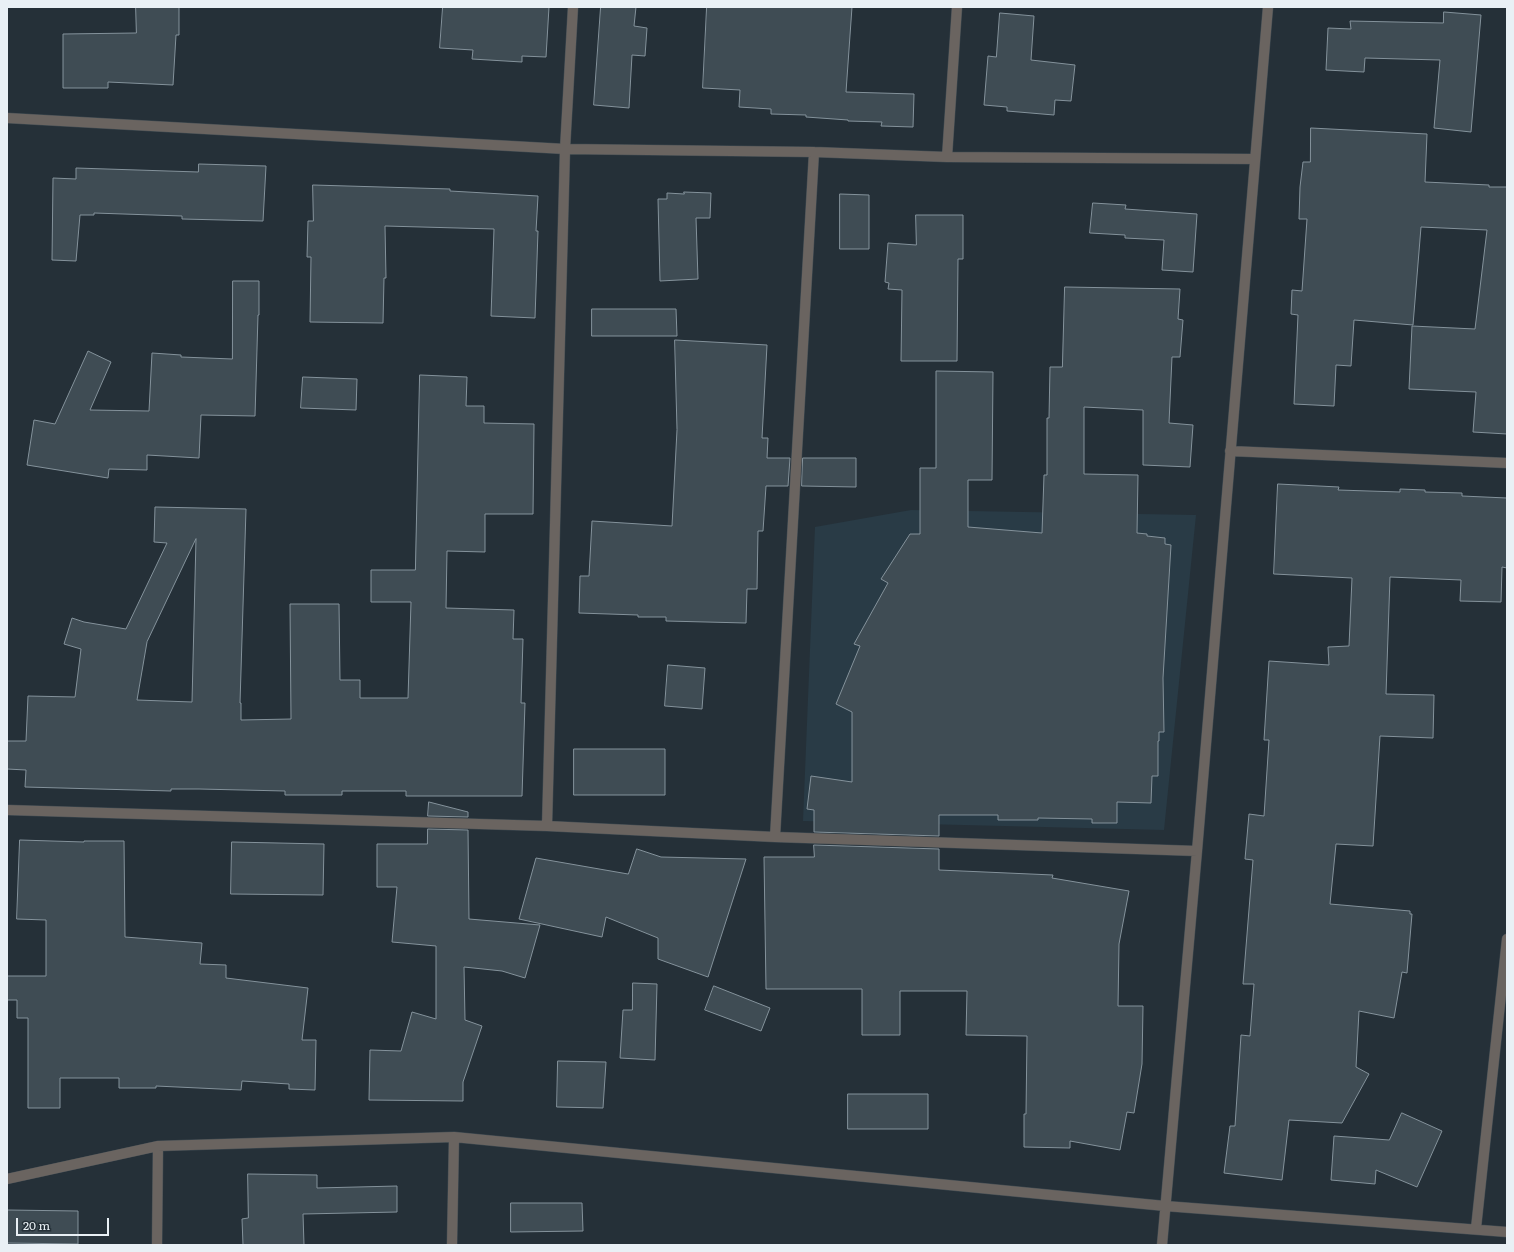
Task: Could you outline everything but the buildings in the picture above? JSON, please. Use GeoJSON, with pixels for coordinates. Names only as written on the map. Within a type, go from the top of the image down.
{"type":"FeatureCollection","features":[{"type":"Feature","properties":{"kind":"street"},"geometry":{"type":"LineString","coordinates":[[547,826],[565,149],[573,7]]}},
{"type":"Feature","properties":{"kind":"street"},"geometry":{"type":"LineString","coordinates":[[947,157],[957,7]]}},
{"type":"Feature","properties":{"kind":"street"},"geometry":{"type":"LineString","coordinates":[[1162,1245],[1197,851],[1268,7]]}},
{"type":"Feature","properties":{"kind":"street"},"geometry":{"type":"LineString","coordinates":[[7,118],[565,149],[814,152],[947,157],[1255,159]]}},
{"type":"Feature","properties":{"kind":"street"},"geometry":{"type":"LineString","coordinates":[[775,837],[814,152]]}},
{"type":"Feature","properties":{"kind":"street"},"geometry":{"type":"LineString","coordinates":[[1230,451],[1507,463]]}},
{"type":"Feature","properties":{"kind":"street"},"geometry":{"type":"LineString","coordinates":[[7,810],[547,826],[775,837],[1197,851]]}},
{"type":"Feature","properties":{"kind":"street"},"geometry":{"type":"LineString","coordinates":[[1476,1228],[1507,939]]}},
{"type":"Feature","properties":{"kind":"street"},"geometry":{"type":"LineString","coordinates":[[452,1245],[454,1137]]}},
{"type":"Feature","properties":{"kind":"street"},"geometry":{"type":"LineString","coordinates":[[7,1179],[158,1146],[454,1137],[1165,1206],[1476,1228],[1507,1232]]}},
{"type":"Feature","properties":{"kind":"street"},"geometry":{"type":"LineString","coordinates":[[157,1245],[158,1146]]}},
{"type":"Feature","properties":{"kind":"shaded area"},"geometry":{"type":"Polygon","coordinates":[[[911,510],[1196,515],[1164,830],[803,821],[815,527],[911,510]]]}}]}
